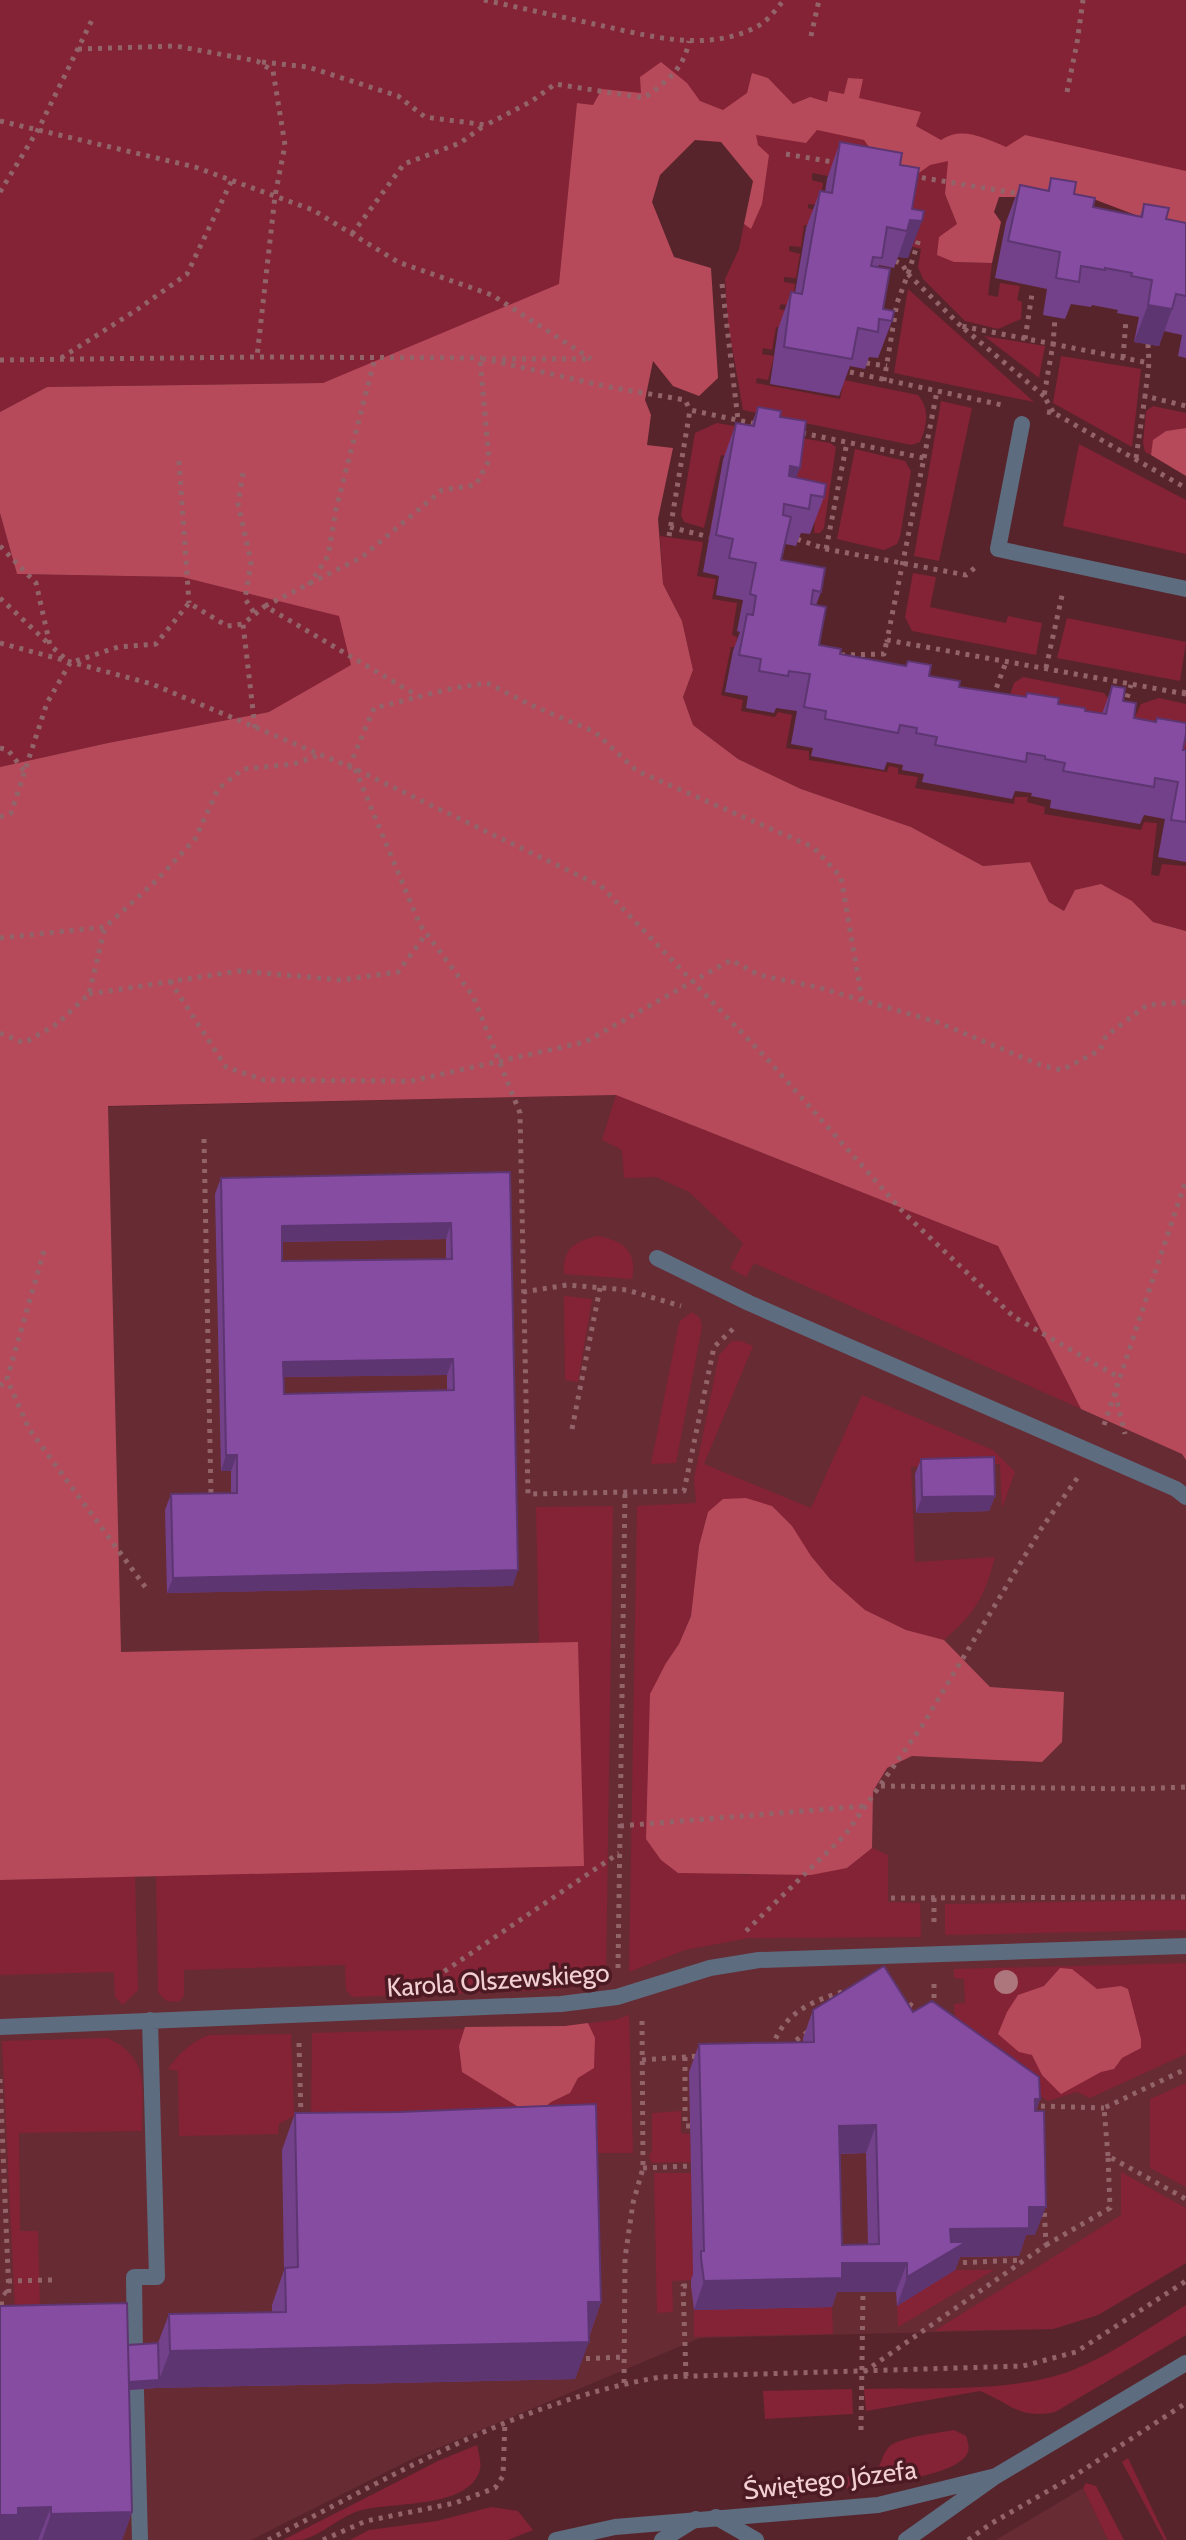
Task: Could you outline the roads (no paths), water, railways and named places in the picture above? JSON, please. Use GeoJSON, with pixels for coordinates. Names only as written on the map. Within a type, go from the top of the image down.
{"type":"FeatureCollection","features":[{"type":"Feature","properties":{"kind":"street"},"geometry":{"type":"LineString","coordinates":[[1022,424],[998,549],[1186,589]]}},
{"type":"Feature","properties":{"kind":"street"},"geometry":{"type":"LineString","coordinates":[[657,1258],[749,1303],[1176,1489],[1186,1497]]}},
{"type":"Feature","properties":{"kind":"street","name":"Karola Olszewskiego"},"geometry":{"type":"LineString","coordinates":[[0,2027],[561,2004],[617,1997],[710,1968],[759,1960],[1186,1946]]}},
{"type":"Feature","properties":{"kind":"street"},"geometry":{"type":"LineString","coordinates":[[135,2354],[134,2277],[157,2277],[154,2069],[150,2020]]}},
{"type":"Feature","properties":{"kind":"street","name":"Świętego Józefa"},"geometry":{"type":"LineString","coordinates":[[906,2540],[996,2476],[1186,2363]]}},
{"type":"Feature","properties":{"kind":"street"},"geometry":{"type":"LineString","coordinates":[[136,2391],[140,2540]]}},
{"type":"Feature","properties":{"kind":"street","name":"Świętego Józefa"},"geometry":{"type":"LineString","coordinates":[[556,2540],[615,2527],[697,2518],[878,2505],[996,2476]]}},
{"type":"Feature","properties":{"kind":"street"},"geometry":{"type":"LineString","coordinates":[[716,2517],[756,2540]]}},
{"type":"Feature","properties":{"kind":"street"},"geometry":{"type":"LineString","coordinates":[[662,2540],[697,2518]]}}]}
